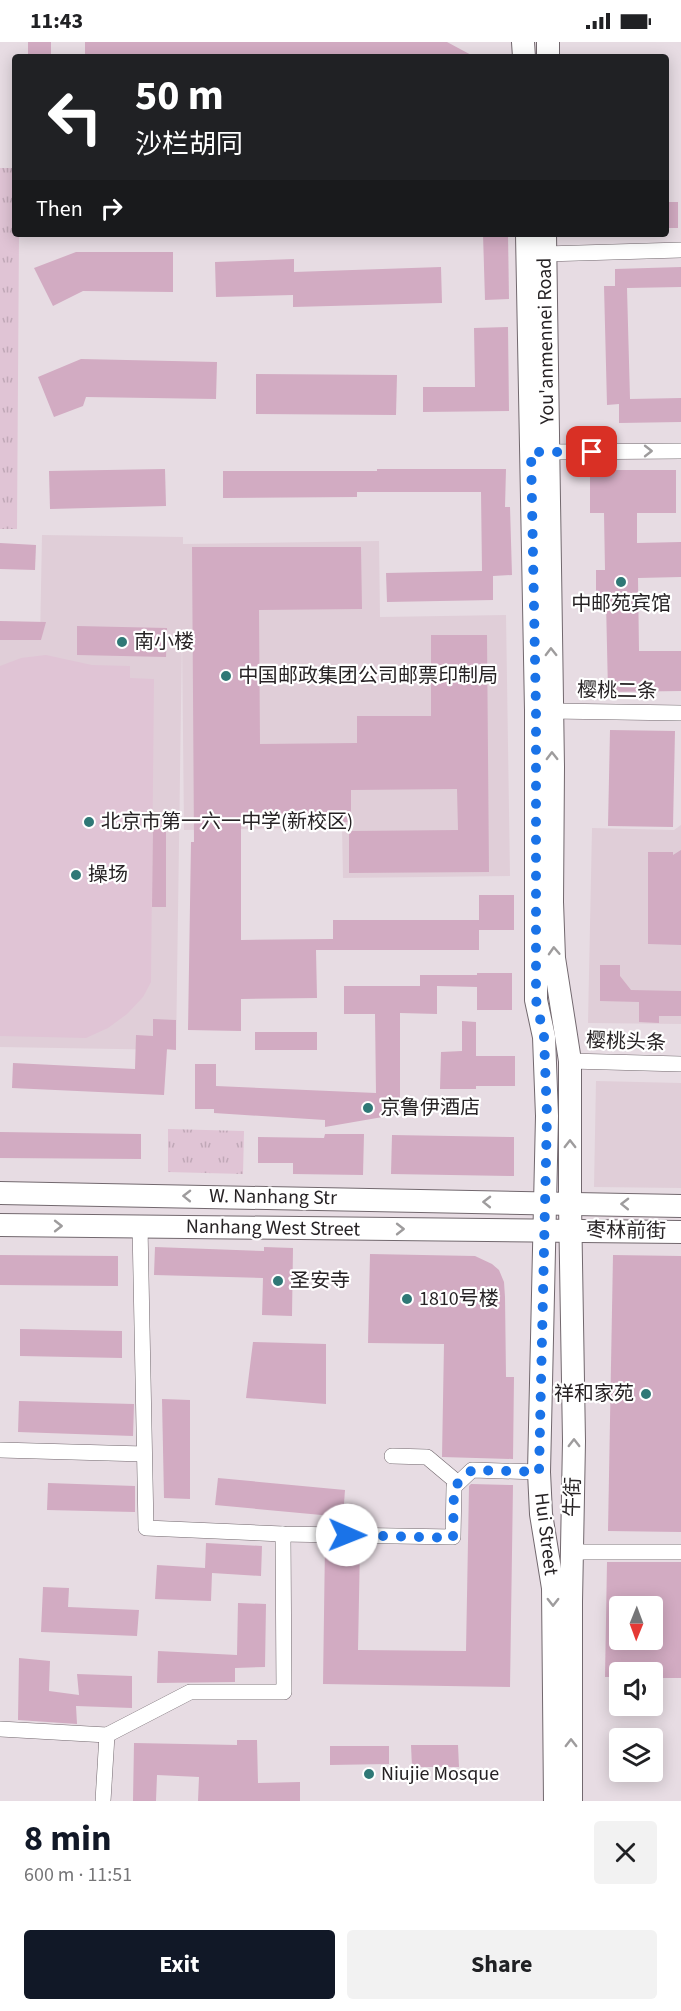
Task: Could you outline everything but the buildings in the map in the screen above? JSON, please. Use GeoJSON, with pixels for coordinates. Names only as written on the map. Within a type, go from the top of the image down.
{"type":"FeatureCollection","features":[{"type":"Feature","properties":{"kind":"main road","name":"You'anmennei Road"},"geometry":{"type":"LineString","coordinates":[[527,237],[539,452],[544,710],[554,958],[570,1061],[570,1203]]}},
{"type":"Feature","properties":{"kind":"main road","name":"You'anmennei Road"},"geometry":{"type":"LineString","coordinates":[[539,452],[545,244]]}},
{"type":"Feature","properties":{"kind":"main road","name":"You'anmennei Road"},"geometry":{"type":"LineString","coordinates":[[544,710],[536,1000],[544,1037],[547,1116],[546,1203]]}},
{"type":"Feature","properties":{"kind":"main road","name":"W. Nanhang Str"},"geometry":{"type":"LineString","coordinates":[[0,1193],[681,1206]]}},
{"type":"Feature","properties":{"kind":"main road","name":"Hui Street"},"geometry":{"type":"LineString","coordinates":[[546,1203],[539,1472],[541,1514],[554,1588],[555,1801]]}},
{"type":"Feature","properties":{"kind":"main road","name":"牛街"},"geometry":{"type":"LineString","coordinates":[[570,1203],[574,1441],[571,1551],[571,1801]]}},
{"type":"Feature","properties":{"kind":"main road","name":"Nanhang West Street"},"geometry":{"type":"LineString","coordinates":[[0,1225],[570,1230]]}},
{"type":"Feature","properties":{"kind":"main road","name":"枣林前街"},"geometry":{"type":"LineString","coordinates":[[570,1230],[681,1232]]}},
{"type":"Feature","properties":{"kind":"street"},"geometry":{"type":"LineString","coordinates":[[545,244],[681,250]]}},
{"type":"Feature","properties":{"kind":"street"},"geometry":{"type":"LineString","coordinates":[[539,452],[681,451]]}},
{"type":"Feature","properties":{"kind":"street","name":"樱桃二条"},"geometry":{"type":"LineString","coordinates":[[544,710],[681,713]]}},
{"type":"Feature","properties":{"kind":"street","name":"樱桃头条"},"geometry":{"type":"LineString","coordinates":[[570,1061],[681,1064]]}},
{"type":"Feature","properties":{"kind":"street"},"geometry":{"type":"LineString","coordinates":[[140,1226],[146,1528],[453,1538],[454,1487],[472,1470],[539,1472]]}},
{"type":"Feature","properties":{"kind":"street"},"geometry":{"type":"LineString","coordinates":[[0,1450],[144,1454]]}},
{"type":"Feature","properties":{"kind":"street"},"geometry":{"type":"LineString","coordinates":[[392,1456],[427,1457],[458,1483]]}},
{"type":"Feature","properties":{"kind":"street"},"geometry":{"type":"LineString","coordinates":[[0,1729],[107,1735],[190,1692],[284,1692],[283,1534]]}},
{"type":"Feature","properties":{"kind":"street"},"geometry":{"type":"LineString","coordinates":[[571,1551],[681,1552]]}},
{"type":"Feature","properties":{"kind":"street"},"geometry":{"type":"LineString","coordinates":[[103,1801],[107,1735]]}},
{"type":"Feature","properties":{"kind":"shaded area"},"geometry":{"type":"Polygon","coordinates":[[[42,535],[183,537],[183,544],[379,541],[380,617],[506,615],[510,876],[343,878],[342,827],[184,830],[182,637],[176,1050],[0,1047],[0,640],[40,640],[42,535]]]}},
{"type":"Feature","properties":{"kind":"shaded area"},"geometry":{"type":"Polygon","coordinates":[[[681,825],[681,1024],[588,1023],[592,828],[674,830],[681,825]]]}},
{"type":"Feature","properties":{"kind":"shaded area"},"geometry":{"type":"Polygon","coordinates":[[[596,1081],[681,1083],[681,1188],[594,1187],[596,1081]]]}},
{"type":"Feature","properties":{"kind":"green space"},"geometry":{"type":"Polygon","coordinates":[[[0,168],[12,168],[12,237],[19,237],[17,529],[0,529],[0,168]]]}},
{"type":"Feature","properties":{"kind":"green space","name":"操场"},"geometry":{"type":"Polygon","coordinates":[[[46,655],[92,665],[130,666],[130,678],[154,679],[151,982],[143,997],[127,1014],[108,1028],[86,1038],[0,1036],[0,666],[21,658],[46,655]]]}},
{"type":"Feature","properties":{"kind":"green space"},"geometry":{"type":"Polygon","coordinates":[[[168,1129],[244,1131],[243,1174],[168,1172],[168,1129]]]}},
{"type":"Feature","properties":{"kind":"place","name":"中邮苑宾馆"},"geometry":{"type":"Point","coordinates":[621,582]}},
{"type":"Feature","properties":{"kind":"place","name":"南小楼"},"geometry":{"type":"Point","coordinates":[122,642]}},
{"type":"Feature","properties":{"kind":"place","name":"中国邮政集团公司邮票印制局"},"geometry":{"type":"Point","coordinates":[226,676]}},
{"type":"Feature","properties":{"kind":"place","name":"北京市第一六一中学(新校区)"},"geometry":{"type":"Point","coordinates":[89,822]}},
{"type":"Feature","properties":{"kind":"place","name":"操场"},"geometry":{"type":"Point","coordinates":[76,875]}},
{"type":"Feature","properties":{"kind":"place","name":"京鲁伊酒店"},"geometry":{"type":"Point","coordinates":[368,1108]}},
{"type":"Feature","properties":{"kind":"place","name":"圣安寺"},"geometry":{"type":"Point","coordinates":[278,1281]}},
{"type":"Feature","properties":{"kind":"place","name":"1810号楼"},"geometry":{"type":"Point","coordinates":[407,1299]}},
{"type":"Feature","properties":{"kind":"place","name":"祥和家苑"},"geometry":{"type":"Point","coordinates":[646,1394]}},
{"type":"Feature","properties":{"kind":"place","name":"Niujie Mosque"},"geometry":{"type":"Point","coordinates":[369,1774]}},
{"type":"Feature","properties":{"kind":"route"},"geometry":{"type":"LineString","coordinates":[[347,1535],[453,1538],[454,1487],[472,1470],[539,1472],[547,1116],[544,1037],[536,1000],[536,710],[531,452],[592,452]]}}]}
